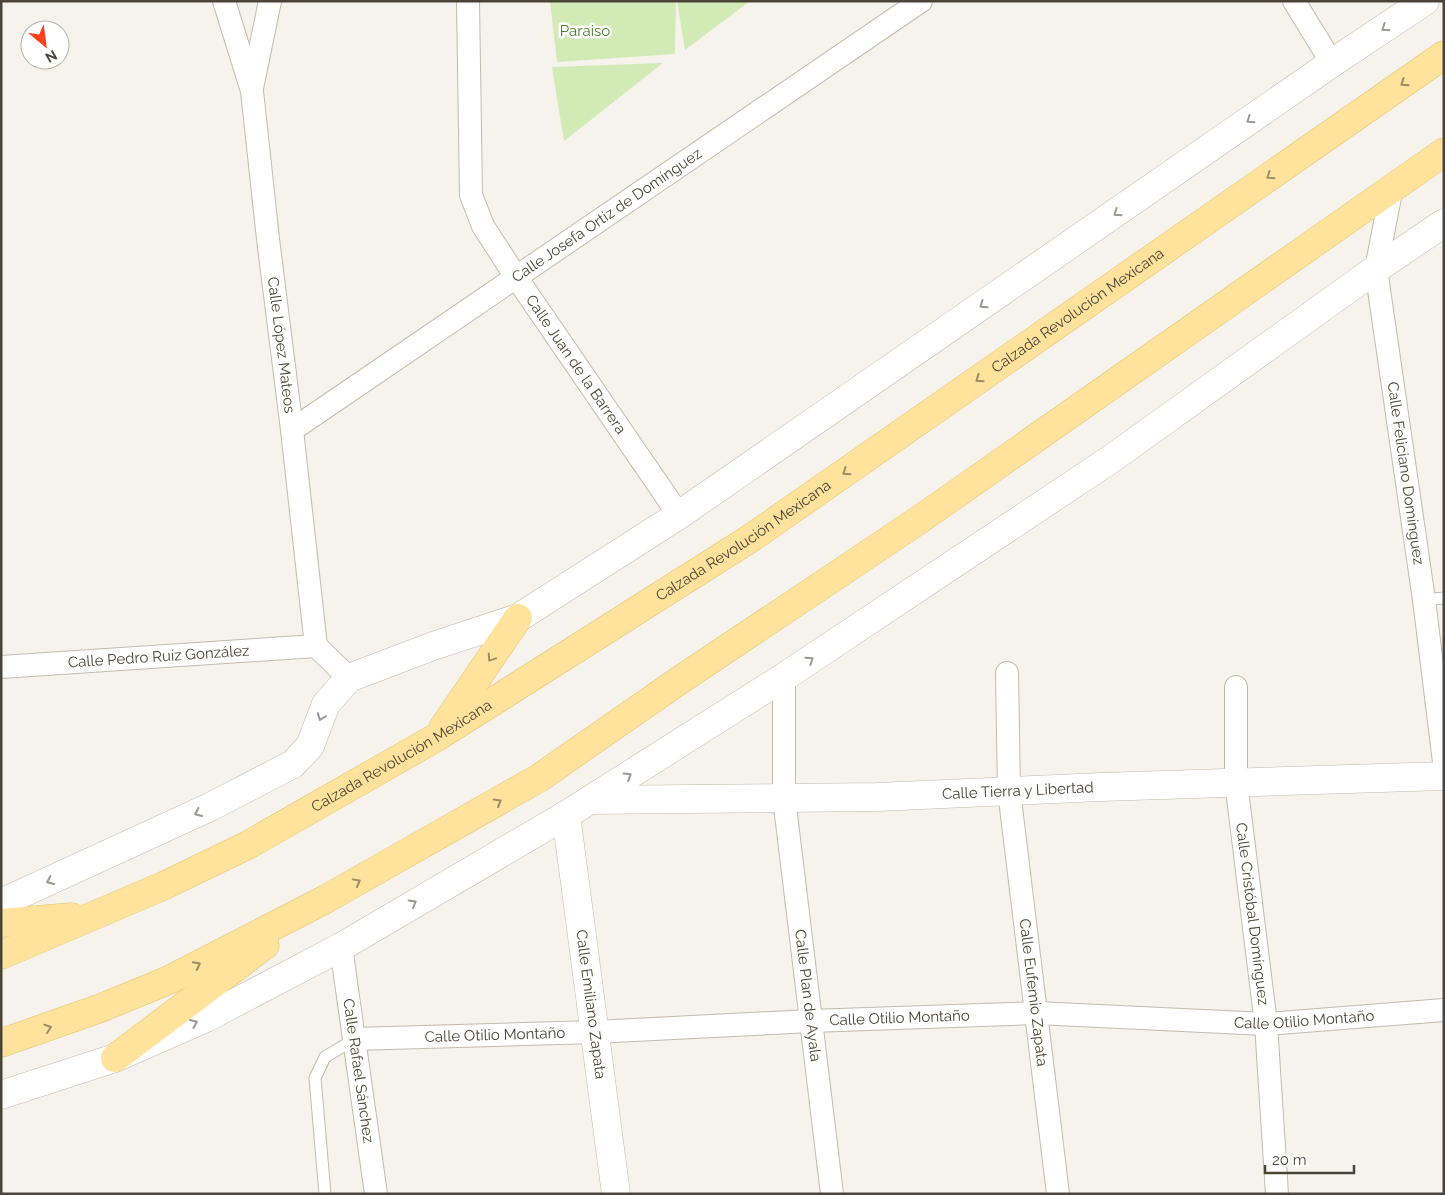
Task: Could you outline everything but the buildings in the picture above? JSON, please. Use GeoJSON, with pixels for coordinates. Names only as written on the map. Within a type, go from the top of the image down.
{"type":"FeatureCollection","features":[{"type":"Feature","properties":{"kind":"main road","name":"Calzada Revolución Mexicana"},"geometry":{"type":"LineString","coordinates":[[1,955],[163,886],[248,845],[437,737],[751,538],[1444,55]]}},
{"type":"Feature","properties":{"kind":"main road"},"geometry":{"type":"LineString","coordinates":[[1,1043],[101,1008],[169,980],[326,899],[539,778],[680,680],[919,520],[1444,152]]}},
{"type":"Feature","properties":{"kind":"main road"},"geometry":{"type":"LineString","coordinates":[[437,737],[518,618]]}},
{"type":"Feature","properties":{"kind":"main road"},"geometry":{"type":"LineString","coordinates":[[115,1058],[326,899]]}},
{"type":"Feature","properties":{"kind":"main road"},"geometry":{"type":"LineString","coordinates":[[1,922],[95,916]]}},
{"type":"Feature","properties":{"kind":"street","name":"Calle López Mateos"},"geometry":{"type":"LineString","coordinates":[[224,1],[252,91],[316,646]]}},
{"type":"Feature","properties":{"kind":"street"},"geometry":{"type":"LineString","coordinates":[[252,91],[270,1]]}},
{"type":"Feature","properties":{"kind":"street","name":"Calle Juan de la Barrera"},"geometry":{"type":"LineString","coordinates":[[468,1],[472,195],[483,226],[679,515]]}},
{"type":"Feature","properties":{"kind":"street","name":"Calle Josefa Ortiz de Domínguez"},"geometry":{"type":"LineString","coordinates":[[292,430],[921,1]]}},
{"type":"Feature","properties":{"kind":"street"},"geometry":{"type":"LineString","coordinates":[[1294,1],[1332,64]]}},
{"type":"Feature","properties":{"kind":"street"},"geometry":{"type":"LineString","coordinates":[[1,903],[210,807],[293,764],[310,746],[326,704],[349,678],[433,646],[518,618],[679,515],[1425,1]]}},
{"type":"Feature","properties":{"kind":"street","name":"Calle Feliciano Domínguez"},"geometry":{"type":"LineString","coordinates":[[1392,187],[1376,269],[1434,599],[1444,762]]}},
{"type":"Feature","properties":{"kind":"street"},"geometry":{"type":"LineString","coordinates":[[1,1095],[115,1058],[206,1018],[341,947],[566,815],[784,677],[1111,459],[1376,269],[1444,223]]}},
{"type":"Feature","properties":{"kind":"street"},"geometry":{"type":"LineString","coordinates":[[316,646],[349,678]]}},
{"type":"Feature","properties":{"kind":"street","name":"Calle Pedro Ruíz González"},"geometry":{"type":"LineString","coordinates":[[1,667],[316,646]]}},
{"type":"Feature","properties":{"kind":"street","name":"Calle Eufemio Zapata"},"geometry":{"type":"LineString","coordinates":[[1007,673],[1009,791],[1058,1194]]}},
{"type":"Feature","properties":{"kind":"street","name":"Calle Plan de Ayala"},"geometry":{"type":"LineString","coordinates":[[784,677],[784,798],[832,1194]]}},
{"type":"Feature","properties":{"kind":"street","name":"Calle Cristóbal Domínguez"},"geometry":{"type":"LineString","coordinates":[[1236,687],[1236,782],[1266,1024],[1277,1194]]}},
{"type":"Feature","properties":{"kind":"street","name":"Calle Tierra y Libertad"},"geometry":{"type":"LineString","coordinates":[[590,800],[877,798],[1236,782],[1444,776]]}},
{"type":"Feature","properties":{"kind":"street","name":"Calle Emiliano Zapata"},"geometry":{"type":"LineString","coordinates":[[566,815],[616,1194]]}},
{"type":"Feature","properties":{"kind":"street","name":"Calle Rafael Sánchez"},"geometry":{"type":"LineString","coordinates":[[341,947],[376,1194]]}},
{"type":"Feature","properties":{"kind":"street","name":"Calle Otilio Montaño"},"geometry":{"type":"LineString","coordinates":[[355,1039],[594,1032],[811,1021],[1036,1013],[1266,1024],[1444,1010]]}},
{"type":"Feature","properties":{"kind":"lane"},"geometry":{"type":"LineString","coordinates":[[325,1194],[315,1078],[325,1057],[355,1039]]}},
{"type":"Feature","properties":{"kind":"green space","name":"Paraiso"},"geometry":{"type":"Polygon","coordinates":[[[550,1],[676,1],[675,54],[557,62],[550,1]]]}},
{"type":"Feature","properties":{"kind":"green space"},"geometry":{"type":"Polygon","coordinates":[[[677,1],[750,1],[685,50],[677,1]]]}},
{"type":"Feature","properties":{"kind":"green space"},"geometry":{"type":"Polygon","coordinates":[[[663,63],[564,141],[552,67],[663,63]]]}}]}
